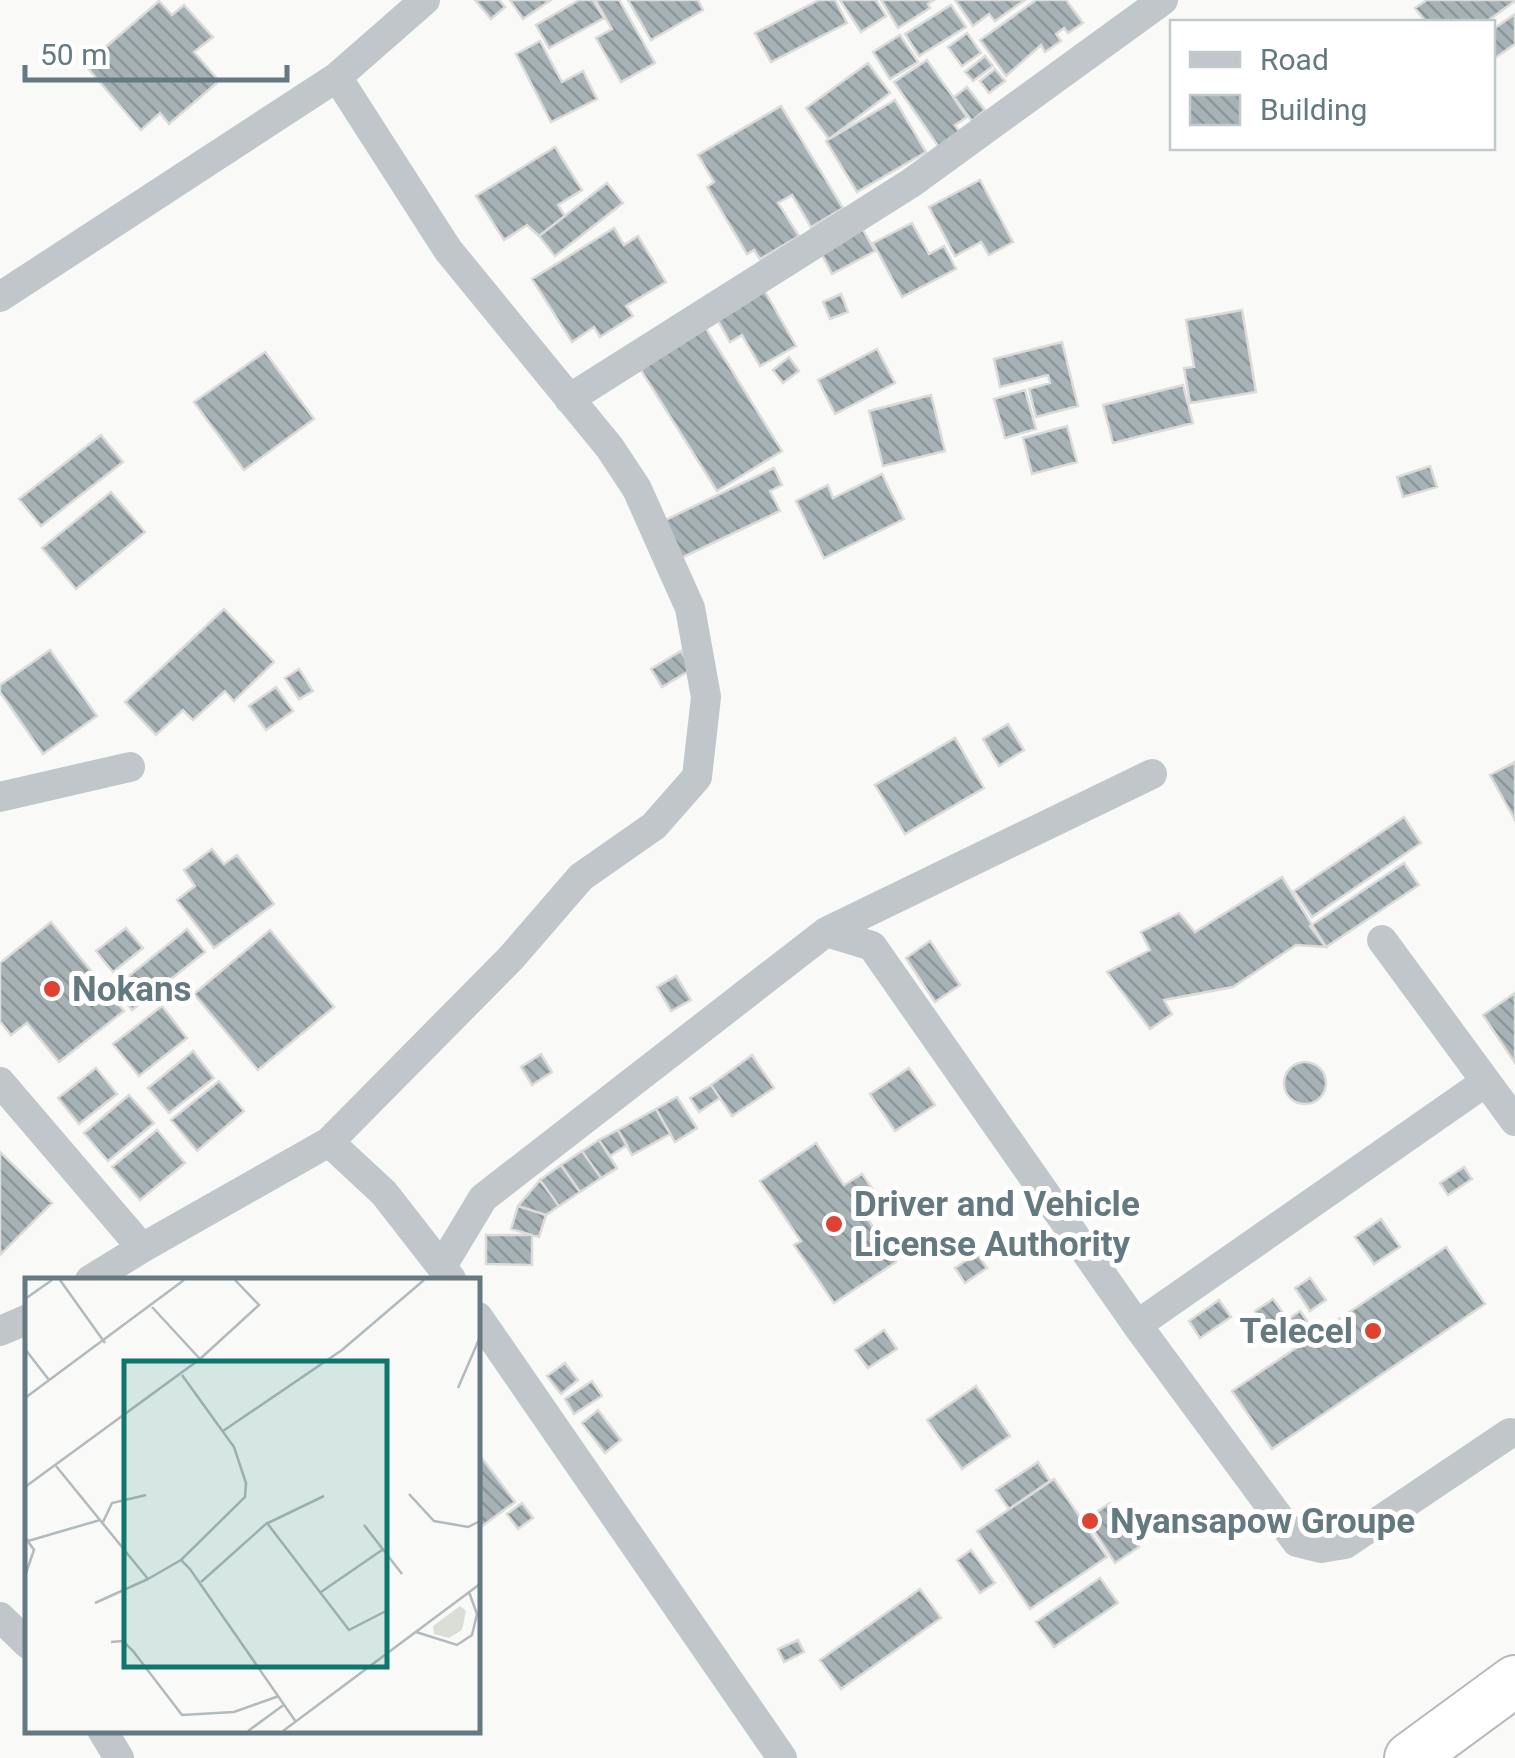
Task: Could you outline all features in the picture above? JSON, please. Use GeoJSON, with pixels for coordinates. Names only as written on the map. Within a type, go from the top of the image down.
{"type":"FeatureCollection","features":[{"type":"Feature","properties":{"kind":"highway"},"geometry":{"type":"LineString","coordinates":[[1410,1758],[1515,1681]]}},
{"type":"Feature","properties":{"kind":"street"},"geometry":{"type":"LineString","coordinates":[[0,297],[336,77],[425,0]]}},
{"type":"Feature","properties":{"kind":"street"},"geometry":{"type":"LineString","coordinates":[[569,399],[911,182],[1163,0]]}},
{"type":"Feature","properties":{"kind":"street"},"geometry":{"type":"LineString","coordinates":[[93,1278],[329,1142],[511,958],[581,877],[654,826],[697,777],[706,697],[690,608],[637,490],[448,250],[336,77]]}},
{"type":"Feature","properties":{"kind":"street"},"geometry":{"type":"LineString","coordinates":[[0,797],[130,767]]}},
{"type":"Feature","properties":{"kind":"street"},"geometry":{"type":"LineString","coordinates":[[329,1142],[384,1193],[447,1273],[483,1198],[789,956],[826,932],[1152,774]]}},
{"type":"Feature","properties":{"kind":"street"},"geometry":{"type":"LineString","coordinates":[[826,932],[872,946],[1137,1325],[1297,1542],[1321,1548],[1345,1544],[1510,1433]]}},
{"type":"Feature","properties":{"kind":"street"},"geometry":{"type":"LineString","coordinates":[[1382,940],[1515,1121]]}},
{"type":"Feature","properties":{"kind":"street"},"geometry":{"type":"LineString","coordinates":[[0,1082],[142,1248]]}},
{"type":"Feature","properties":{"kind":"street"},"geometry":{"type":"LineString","coordinates":[[1137,1325],[1484,1083]]}},
{"type":"Feature","properties":{"kind":"street"},"geometry":{"type":"LineString","coordinates":[[0,1330],[25,1320]]}},
{"type":"Feature","properties":{"kind":"street"},"geometry":{"type":"LineString","coordinates":[[480,1321],[782,1758]]}},
{"type":"Feature","properties":{"kind":"street"},"geometry":{"type":"LineString","coordinates":[[0,1616],[25,1641]]}},
{"type":"Feature","properties":{"kind":"street"},"geometry":{"type":"LineString","coordinates":[[104,1733],[119,1758]]}},
{"type":"Feature","properties":{"kind":"building"},"geometry":{"type":"Polygon","coordinates":[[[475,0],[499,0],[505,7],[491,19],[475,0]]]}},
{"type":"Feature","properties":{"kind":"building"},"geometry":{"type":"Polygon","coordinates":[[[510,0],[551,0],[523,19],[510,0]]]}},
{"type":"Feature","properties":{"kind":"building"},"geometry":{"type":"Polygon","coordinates":[[[579,0],[593,0],[604,18],[549,48],[536,25],[579,0]]]}},
{"type":"Feature","properties":{"kind":"building"},"geometry":{"type":"Polygon","coordinates":[[[595,0],[619,0],[655,63],[621,82],[596,38],[612,29],[595,0]]]}},
{"type":"Feature","properties":{"kind":"building"},"geometry":{"type":"Polygon","coordinates":[[[628,0],[698,0],[703,10],[651,40],[628,0]]]}},
{"type":"Feature","properties":{"kind":"building"},"geometry":{"type":"Polygon","coordinates":[[[819,0],[835,0],[847,23],[771,62],[755,33],[819,0]]]}},
{"type":"Feature","properties":{"kind":"building"},"geometry":{"type":"Polygon","coordinates":[[[840,0],[876,0],[886,16],[861,32],[840,0]]]}},
{"type":"Feature","properties":{"kind":"building"},"geometry":{"type":"Polygon","coordinates":[[[881,0],[934,0],[928,4],[930,8],[898,28],[881,0]]]}},
{"type":"Feature","properties":{"kind":"building"},"geometry":{"type":"Polygon","coordinates":[[[955,0],[1025,0],[995,21],[989,14],[973,26],[955,0]]]}},
{"type":"Feature","properties":{"kind":"building"},"geometry":{"type":"Polygon","coordinates":[[[1036,0],[1066,0],[1083,23],[1068,33],[1064,28],[1056,34],[1061,41],[1045,52],[1041,45],[1006,76],[980,40],[1036,0]]]}},
{"type":"Feature","properties":{"kind":"building"},"geometry":{"type":"Polygon","coordinates":[[[1427,0],[1515,0],[1489,20],[1424,20],[1415,8],[1427,0]]]}},
{"type":"Feature","properties":{"kind":"building"},"geometry":{"type":"Polygon","coordinates":[[[159,1],[172,15],[184,5],[213,37],[194,52],[219,81],[169,124],[160,113],[141,130],[85,65],[159,1]]]}},
{"type":"Feature","properties":{"kind":"building"},"geometry":{"type":"Polygon","coordinates":[[[951,5],[966,27],[919,56],[905,34],[951,5]]]}},
{"type":"Feature","properties":{"kind":"building"},"geometry":{"type":"Polygon","coordinates":[[[1515,14],[1515,44],[1495,58],[1495,28],[1515,14]]]}},
{"type":"Feature","properties":{"kind":"building"},"geometry":{"type":"Polygon","coordinates":[[[967,33],[981,53],[962,66],[948,47],[967,33]]]}},
{"type":"Feature","properties":{"kind":"building"},"geometry":{"type":"Polygon","coordinates":[[[900,35],[918,62],[890,79],[873,52],[900,35]]]}},
{"type":"Feature","properties":{"kind":"building"},"geometry":{"type":"Polygon","coordinates":[[[540,41],[562,82],[583,71],[597,99],[551,122],[516,54],[540,41]]]}},
{"type":"Feature","properties":{"kind":"building"},"geometry":{"type":"Polygon","coordinates":[[[985,56],[993,66],[973,81],[965,72],[985,56]]]}},
{"type":"Feature","properties":{"kind":"building"},"geometry":{"type":"Polygon","coordinates":[[[927,60],[967,117],[955,125],[960,133],[939,147],[894,82],[927,60]]]}},
{"type":"Feature","properties":{"kind":"building"},"geometry":{"type":"Polygon","coordinates":[[[868,63],[890,93],[829,139],[806,108],[868,63]]]}},
{"type":"Feature","properties":{"kind":"building"},"geometry":{"type":"Polygon","coordinates":[[[995,69],[1005,81],[989,93],[980,81],[995,69]]]}},
{"type":"Feature","properties":{"kind":"building"},"geometry":{"type":"Polygon","coordinates":[[[967,87],[985,110],[972,121],[954,97],[967,87]]]}},
{"type":"Feature","properties":{"kind":"building"},"geometry":{"type":"Polygon","coordinates":[[[895,100],[926,152],[857,192],[826,141],[895,100]]]}},
{"type":"Feature","properties":{"kind":"building"},"geometry":{"type":"Polygon","coordinates":[[[781,106],[843,208],[811,227],[792,195],[778,203],[799,236],[760,259],[754,250],[747,254],[707,187],[714,182],[698,155],[781,106]]]}},
{"type":"Feature","properties":{"kind":"building"},"geometry":{"type":"Polygon","coordinates":[[[555,147],[582,190],[558,205],[565,216],[539,236],[527,225],[504,240],[476,196],[555,147]]]}},
{"type":"Feature","properties":{"kind":"building"},"geometry":{"type":"Polygon","coordinates":[[[980,180],[1013,242],[989,255],[981,242],[955,256],[929,207],[980,180]]]}},
{"type":"Feature","properties":{"kind":"building"},"geometry":{"type":"Polygon","coordinates":[[[607,183],[623,203],[555,256],[539,236],[607,183]]]}},
{"type":"Feature","properties":{"kind":"building"},"geometry":{"type":"Polygon","coordinates":[[[912,223],[929,254],[944,246],[956,269],[902,297],[873,243],[912,223]]]}},
{"type":"Feature","properties":{"kind":"building"},"geometry":{"type":"Polygon","coordinates":[[[860,225],[875,251],[832,274],[818,247],[860,225]]]}},
{"type":"Feature","properties":{"kind":"building"},"geometry":{"type":"Polygon","coordinates":[[[614,228],[624,245],[638,236],[666,282],[626,306],[633,316],[600,337],[594,327],[572,342],[532,279],[614,228]]]}},
{"type":"Feature","properties":{"kind":"building"},"geometry":{"type":"Polygon","coordinates":[[[764,290],[796,346],[760,366],[742,335],[730,342],[716,317],[764,290]]]}},
{"type":"Feature","properties":{"kind":"building"},"geometry":{"type":"Polygon","coordinates":[[[841,294],[848,312],[830,319],[823,302],[841,294]]]}},
{"type":"Feature","properties":{"kind":"building"},"geometry":{"type":"Polygon","coordinates":[[[1242,310],[1256,392],[1190,403],[1184,368],[1194,367],[1186,320],[1242,310]]]}},
{"type":"Feature","properties":{"kind":"building"},"geometry":{"type":"Polygon","coordinates":[[[703,324],[782,451],[717,491],[637,364],[703,324]]]}},
{"type":"Feature","properties":{"kind":"building"},"geometry":{"type":"Polygon","coordinates":[[[1062,342],[1078,406],[1036,417],[1029,389],[1050,383],[1048,375],[1000,387],[994,359],[1062,342]]]}},
{"type":"Feature","properties":{"kind":"building"},"geometry":{"type":"Polygon","coordinates":[[[877,349],[895,383],[835,414],[818,380],[877,349]]]}},
{"type":"Feature","properties":{"kind":"building"},"geometry":{"type":"Polygon","coordinates":[[[265,352],[314,419],[244,470],[194,402],[265,352]]]}},
{"type":"Feature","properties":{"kind":"building"},"geometry":{"type":"Polygon","coordinates":[[[789,357],[799,371],[783,383],[773,370],[789,357]]]}},
{"type":"Feature","properties":{"kind":"building"},"geometry":{"type":"Polygon","coordinates":[[[1183,385],[1193,423],[1113,443],[1103,405],[1183,385]]]}},
{"type":"Feature","properties":{"kind":"building"},"geometry":{"type":"Polygon","coordinates":[[[1025,390],[1036,429],[1005,438],[994,399],[1025,390]]]}},
{"type":"Feature","properties":{"kind":"building"},"geometry":{"type":"Polygon","coordinates":[[[931,395],[945,451],[883,466],[869,411],[931,395]]]}},
{"type":"Feature","properties":{"kind":"building"},"geometry":{"type":"Polygon","coordinates":[[[1067,426],[1077,462],[1032,474],[1023,438],[1067,426]]]}},
{"type":"Feature","properties":{"kind":"building"},"geometry":{"type":"Polygon","coordinates":[[[101,435],[123,462],[41,526],[19,499],[101,435]]]}},
{"type":"Feature","properties":{"kind":"building"},"geometry":{"type":"Polygon","coordinates":[[[1430,466],[1437,487],[1403,497],[1397,477],[1430,466]]]}},
{"type":"Feature","properties":{"kind":"building"},"geometry":{"type":"Polygon","coordinates":[[[774,468],[782,485],[770,491],[780,511],[679,559],[661,522],[774,468]]]}},
{"type":"Feature","properties":{"kind":"building"},"geometry":{"type":"Polygon","coordinates":[[[882,474],[904,519],[824,558],[796,501],[828,485],[833,498],[882,474]]]}},
{"type":"Feature","properties":{"kind":"building"},"geometry":{"type":"Polygon","coordinates":[[[111,492],[145,532],[76,589],[42,548],[111,492]]]}},
{"type":"Feature","properties":{"kind":"building"},"geometry":{"type":"Polygon","coordinates":[[[224,609],[274,662],[234,701],[225,691],[193,720],[183,710],[156,735],[125,702],[224,609]]]}},
{"type":"Feature","properties":{"kind":"building"},"geometry":{"type":"Polygon","coordinates":[[[50,650],[97,716],[43,754],[0,692],[0,685],[50,650]]]}},
{"type":"Feature","properties":{"kind":"building"},"geometry":{"type":"Polygon","coordinates":[[[681,651],[692,669],[662,687],[651,669],[681,651]]]}},
{"type":"Feature","properties":{"kind":"building"},"geometry":{"type":"Polygon","coordinates":[[[299,669],[313,691],[299,699],[285,678],[299,669]]]}},
{"type":"Feature","properties":{"kind":"building"},"geometry":{"type":"Polygon","coordinates":[[[276,687],[293,711],[266,730],[249,706],[276,687]]]}},
{"type":"Feature","properties":{"kind":"building"},"geometry":{"type":"Polygon","coordinates":[[[1008,724],[1024,750],[999,766],[983,739],[1008,724]]]}},
{"type":"Feature","properties":{"kind":"building"},"geometry":{"type":"Polygon","coordinates":[[[955,738],[984,788],[905,834],[875,785],[955,738]]]}},
{"type":"Feature","properties":{"kind":"building"},"geometry":{"type":"Polygon","coordinates":[[[1515,762],[1515,820],[1490,775],[1515,762]]]}},
{"type":"Feature","properties":{"kind":"building"},"geometry":{"type":"Polygon","coordinates":[[[1404,817],[1421,843],[1312,917],[1294,891],[1404,817]]]}},
{"type":"Feature","properties":{"kind":"building"},"geometry":{"type":"Polygon","coordinates":[[[212,849],[224,864],[237,855],[274,904],[214,948],[177,900],[195,886],[184,870],[212,849]]]}},
{"type":"Feature","properties":{"kind":"building"},"geometry":{"type":"Polygon","coordinates":[[[1404,863],[1419,885],[1326,947],[1310,926],[1404,863]]]}},
{"type":"Feature","properties":{"kind":"building"},"geometry":{"type":"Polygon","coordinates":[[[1282,877],[1326,947],[1296,945],[1233,987],[1164,1000],[1172,1014],[1150,1029],[1107,972],[1150,950],[1141,932],[1179,913],[1195,932],[1282,877]]]}},
{"type":"Feature","properties":{"kind":"building"},"geometry":{"type":"Polygon","coordinates":[[[51,922],[124,1011],[59,1062],[27,1023],[11,1035],[0,1021],[0,963],[51,922]]]}},
{"type":"Feature","properties":{"kind":"building"},"geometry":{"type":"Polygon","coordinates":[[[126,928],[143,948],[113,972],[96,951],[126,928]]]}},
{"type":"Feature","properties":{"kind":"building"},"geometry":{"type":"Polygon","coordinates":[[[187,929],[205,952],[132,1010],[114,988],[187,929]]]}},
{"type":"Feature","properties":{"kind":"building"},"geometry":{"type":"Polygon","coordinates":[[[270,930],[334,1007],[258,1070],[194,994],[270,930]]]}},
{"type":"Feature","properties":{"kind":"building"},"geometry":{"type":"Polygon","coordinates":[[[930,941],[960,985],[935,1002],[906,958],[930,941]]]}},
{"type":"Feature","properties":{"kind":"building"},"geometry":{"type":"Polygon","coordinates":[[[676,976],[691,1000],[671,1011],[657,987],[676,976]]]}},
{"type":"Feature","properties":{"kind":"building"},"geometry":{"type":"Polygon","coordinates":[[[1515,993],[1515,1063],[1483,1015],[1515,993]]]}},
{"type":"Feature","properties":{"kind":"building"},"geometry":{"type":"Polygon","coordinates":[[[162,1006],[187,1038],[139,1076],[113,1044],[162,1006]]]}},
{"type":"Feature","properties":{"kind":"building"},"geometry":{"type":"Polygon","coordinates":[[[193,1051],[214,1078],[169,1113],[148,1088],[193,1051]]]}},
{"type":"Feature","properties":{"kind":"building"},"geometry":{"type":"Polygon","coordinates":[[[541,1054],[552,1072],[532,1085],[521,1067],[541,1054]]]}},
{"type":"Feature","properties":{"kind":"building"},"geometry":{"type":"Polygon","coordinates":[[[752,1055],[774,1088],[732,1116],[711,1085],[752,1055]]]}},
{"type":"Feature","properties":{"kind":"building"},"geometry":{"type":"Polygon","coordinates":[[[1305,1062],[1320,1068],[1326,1083],[1320,1098],[1305,1104],[1290,1098],[1284,1083],[1290,1068],[1305,1062]]]}},
{"type":"Feature","properties":{"kind":"building"},"geometry":{"type":"Polygon","coordinates":[[[96,1068],[117,1094],[79,1124],[58,1098],[96,1068]]]}},
{"type":"Feature","properties":{"kind":"building"},"geometry":{"type":"Polygon","coordinates":[[[909,1068],[935,1105],[895,1131],[870,1094],[909,1068]]]}},
{"type":"Feature","properties":{"kind":"building"},"geometry":{"type":"Polygon","coordinates":[[[219,1081],[244,1111],[197,1151],[171,1120],[219,1081]]]}},
{"type":"Feature","properties":{"kind":"building"},"geometry":{"type":"Polygon","coordinates":[[[711,1085],[720,1098],[699,1112],[690,1098],[711,1085]]]}},
{"type":"Feature","properties":{"kind":"building"},"geometry":{"type":"Polygon","coordinates":[[[129,1095],[154,1123],[108,1161],[84,1133],[129,1095]]]}},
{"type":"Feature","properties":{"kind":"building"},"geometry":{"type":"Polygon","coordinates":[[[677,1097],[697,1128],[675,1142],[656,1109],[677,1097]]]}},
{"type":"Feature","properties":{"kind":"building"},"geometry":{"type":"Polygon","coordinates":[[[656,1109],[670,1134],[632,1155],[618,1130],[656,1109]]]}},
{"type":"Feature","properties":{"kind":"building"},"geometry":{"type":"Polygon","coordinates":[[[157,1130],[185,1163],[140,1200],[112,1167],[157,1130]]]}},
{"type":"Feature","properties":{"kind":"building"},"geometry":{"type":"Polygon","coordinates":[[[618,1130],[627,1145],[610,1156],[599,1140],[618,1130]]]}},
{"type":"Feature","properties":{"kind":"building"},"geometry":{"type":"Polygon","coordinates":[[[599,1140],[617,1168],[601,1178],[582,1151],[599,1140]]]}},
{"type":"Feature","properties":{"kind":"building"},"geometry":{"type":"Polygon","coordinates":[[[816,1143],[844,1185],[862,1174],[878,1197],[861,1209],[896,1262],[834,1303],[794,1245],[801,1241],[760,1181],[816,1143]]]}},
{"type":"Feature","properties":{"kind":"building"},"geometry":{"type":"Polygon","coordinates":[[[582,1151],[601,1178],[580,1192],[561,1165],[582,1151]]]}},
{"type":"Feature","properties":{"kind":"building"},"geometry":{"type":"Polygon","coordinates":[[[0,1152],[52,1203],[0,1255],[0,1152]]]}},
{"type":"Feature","properties":{"kind":"building"},"geometry":{"type":"Polygon","coordinates":[[[561,1165],[580,1192],[559,1206],[540,1180],[561,1165]]]}},
{"type":"Feature","properties":{"kind":"building"},"geometry":{"type":"Polygon","coordinates":[[[1464,1167],[1472,1179],[1448,1195],[1440,1183],[1464,1167]]]}},
{"type":"Feature","properties":{"kind":"building"},"geometry":{"type":"Polygon","coordinates":[[[540,1180],[559,1206],[546,1215],[518,1206],[540,1180]]]}},
{"type":"Feature","properties":{"kind":"building"},"geometry":{"type":"Polygon","coordinates":[[[518,1206],[546,1215],[539,1237],[511,1229],[518,1206]]]}},
{"type":"Feature","properties":{"kind":"building"},"geometry":{"type":"Polygon","coordinates":[[[1381,1219],[1400,1247],[1374,1264],[1355,1237],[1381,1219]]]}},
{"type":"Feature","properties":{"kind":"building"},"geometry":{"type":"Polygon","coordinates":[[[486,1235],[532,1235],[532,1265],[486,1264],[486,1235]]]}},
{"type":"Feature","properties":{"kind":"building"},"geometry":{"type":"Polygon","coordinates":[[[1446,1247],[1485,1304],[1272,1449],[1232,1391],[1446,1247]]]}},
{"type":"Feature","properties":{"kind":"building"},"geometry":{"type":"Polygon","coordinates":[[[977,1253],[987,1268],[965,1283],[955,1268],[977,1253]]]}},
{"type":"Feature","properties":{"kind":"building"},"geometry":{"type":"Polygon","coordinates":[[[1310,1278],[1326,1300],[1310,1311],[1295,1288],[1310,1278]]]}},
{"type":"Feature","properties":{"kind":"building"},"geometry":{"type":"Polygon","coordinates":[[[1273,1299],[1286,1317],[1268,1329],[1255,1311],[1273,1299]]]}},
{"type":"Feature","properties":{"kind":"building"},"geometry":{"type":"Polygon","coordinates":[[[1219,1300],[1231,1317],[1200,1338],[1189,1321],[1219,1300]]]}},
{"type":"Feature","properties":{"kind":"building"},"geometry":{"type":"Polygon","coordinates":[[[1300,1311],[1312,1328],[1302,1335],[1290,1318],[1300,1311]]]}},
{"type":"Feature","properties":{"kind":"building"},"geometry":{"type":"Polygon","coordinates":[[[884,1330],[897,1349],[868,1368],[855,1350],[884,1330]]]}},
{"type":"Feature","properties":{"kind":"building"},"geometry":{"type":"Polygon","coordinates":[[[565,1363],[578,1380],[561,1394],[547,1376],[565,1363]]]}},
{"type":"Feature","properties":{"kind":"building"},"geometry":{"type":"Polygon","coordinates":[[[592,1381],[602,1396],[574,1414],[565,1399],[592,1381]]]}},
{"type":"Feature","properties":{"kind":"building"},"geometry":{"type":"Polygon","coordinates":[[[976,1386],[1010,1436],[962,1469],[927,1420],[976,1386]]]}},
{"type":"Feature","properties":{"kind":"building"},"geometry":{"type":"Polygon","coordinates":[[[598,1410],[621,1440],[605,1453],[582,1423],[598,1410]]]}},
{"type":"Feature","properties":{"kind":"building"},"geometry":{"type":"Polygon","coordinates":[[[480,1456],[515,1502],[480,1528],[480,1456]]]}},
{"type":"Feature","properties":{"kind":"building"},"geometry":{"type":"Polygon","coordinates":[[[1038,1462],[1050,1481],[1009,1509],[996,1490],[1038,1462]]]}},
{"type":"Feature","properties":{"kind":"building"},"geometry":{"type":"Polygon","coordinates":[[[1054,1479],[1107,1557],[1030,1609],[977,1531],[1054,1479]]]}},
{"type":"Feature","properties":{"kind":"building"},"geometry":{"type":"Polygon","coordinates":[[[522,1503],[533,1518],[518,1529],[507,1514],[522,1503]]]}},
{"type":"Feature","properties":{"kind":"building"},"geometry":{"type":"Polygon","coordinates":[[[1110,1503],[1139,1547],[1115,1563],[1086,1519],[1110,1503]]]}},
{"type":"Feature","properties":{"kind":"building"},"geometry":{"type":"Polygon","coordinates":[[[971,1550],[995,1583],[980,1593],[957,1560],[971,1550]]]}},
{"type":"Feature","properties":{"kind":"building"},"geometry":{"type":"Polygon","coordinates":[[[1100,1578],[1118,1603],[1054,1647],[1036,1622],[1100,1578]]]}},
{"type":"Feature","properties":{"kind":"building"},"geometry":{"type":"Polygon","coordinates":[[[920,1589],[941,1618],[841,1689],[820,1660],[920,1589]]]}},
{"type":"Feature","properties":{"kind":"building"},"geometry":{"type":"Polygon","coordinates":[[[798,1640],[804,1652],[784,1662],[778,1649],[798,1640]]]}},
{"type":"Feature","properties":{"kind":"place","name":"Nokans"},"geometry":{"type":"Point","coordinates":[52,989]}},
{"type":"Feature","properties":{"kind":"place","name":"Driver and Vehicle License Authority"},"geometry":{"type":"Point","coordinates":[834,1224]}},
{"type":"Feature","properties":{"kind":"place","name":"Telecel"},"geometry":{"type":"Point","coordinates":[1373,1331]}},
{"type":"Feature","properties":{"kind":"place","name":"Nyansapow Groupe"},"geometry":{"type":"Point","coordinates":[1090,1521]}}]}
